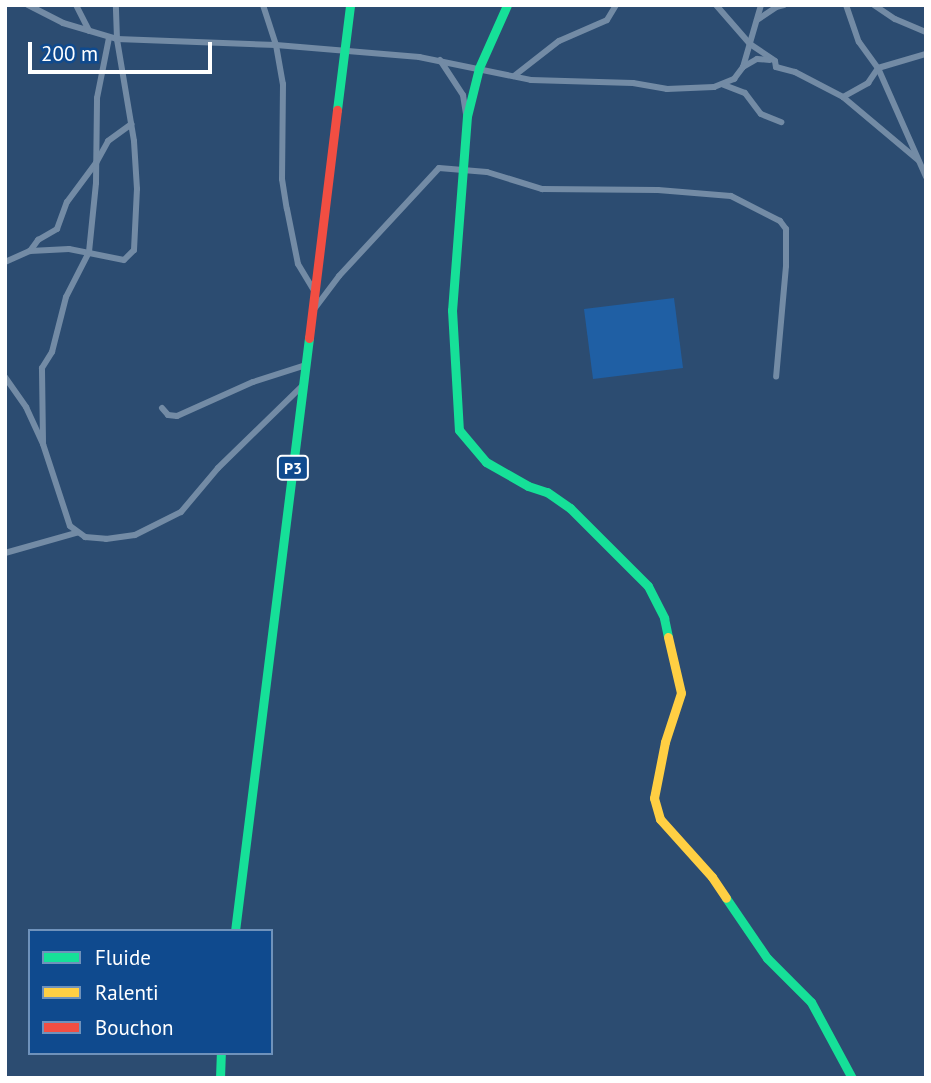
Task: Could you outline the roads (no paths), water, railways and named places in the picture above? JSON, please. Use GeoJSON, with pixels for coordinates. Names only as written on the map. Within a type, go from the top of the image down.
{"type":"FeatureCollection","features":[{"type":"Feature","properties":{"kind":"street"},"geometry":{"type":"LineString","coordinates":[[28,5],[63,23],[117,39],[276,45],[440,60],[514,76],[567,83],[633,83],[667,89],[722,85],[734,79],[744,67],[757,59],[775,61]]}},
{"type":"Feature","properties":{"kind":"street"},"geometry":{"type":"LineString","coordinates":[[76,5],[89,31]]}},
{"type":"Feature","properties":{"kind":"street"},"geometry":{"type":"LineString","coordinates":[[5,262],[30,251],[69,249],[124,260],[134,250],[137,189],[131,124],[117,39],[116,5]]}},
{"type":"Feature","properties":{"kind":"street"},"geometry":{"type":"LineString","coordinates":[[263,5],[276,45],[284,93],[282,179],[298,264],[314,290]]}},
{"type":"Feature","properties":{"kind":"street","name":"P3"},"geometry":{"type":"LineString","coordinates":[[235,929],[350,5]]}},
{"type":"Feature","properties":{"kind":"street"},"geometry":{"type":"LineString","coordinates":[[507,5],[479,68],[467,116],[452,310],[456,417],[459,430],[485,462],[528,486],[547,492],[570,508],[648,586],[664,618],[681,693],[665,742],[654,798],[660,819],[712,877],[767,957],[811,1002],[852,1078]]}},
{"type":"Feature","properties":{"kind":"street"},"geometry":{"type":"LineString","coordinates":[[514,76],[559,41],[599,25],[614,13],[616,5]]}},
{"type":"Feature","properties":{"kind":"street"},"geometry":{"type":"LineString","coordinates":[[716,5],[750,44],[775,61],[776,66],[795,72],[843,97],[918,160]]}},
{"type":"Feature","properties":{"kind":"street"},"geometry":{"type":"LineString","coordinates":[[744,67],[761,5]]}},
{"type":"Feature","properties":{"kind":"street"},"geometry":{"type":"LineString","coordinates":[[757,20],[776,7],[784,5]]}},
{"type":"Feature","properties":{"kind":"street"},"geometry":{"type":"LineString","coordinates":[[846,5],[859,42],[878,68],[925,175]]}},
{"type":"Feature","properties":{"kind":"street"},"geometry":{"type":"LineString","coordinates":[[874,5],[895,19],[926,32]]}},
{"type":"Feature","properties":{"kind":"street"},"geometry":{"type":"LineString","coordinates":[[43,443],[42,368],[52,352],[66,297],[89,252],[96,163],[97,98],[108,37]]}},
{"type":"Feature","properties":{"kind":"street"},"geometry":{"type":"LineString","coordinates":[[843,97],[869,83],[878,68],[926,54]]}},
{"type":"Feature","properties":{"kind":"street"},"geometry":{"type":"LineString","coordinates":[[440,60],[463,95],[467,116]]}},
{"type":"Feature","properties":{"kind":"street"},"geometry":{"type":"LineString","coordinates":[[722,85],[745,93],[761,114],[781,122]]}},
{"type":"Feature","properties":{"kind":"street"},"geometry":{"type":"LineString","coordinates":[[30,251],[44,235],[57,229],[67,202],[96,163],[108,141],[131,124]]}},
{"type":"Feature","properties":{"kind":"street"},"geometry":{"type":"LineString","coordinates":[[312,312],[338,276],[433,171],[444,166],[487,172],[542,189],[658,190],[731,196],[780,221],[786,229],[787,249],[776,377]]}},
{"type":"Feature","properties":{"kind":"street"},"geometry":{"type":"LineString","coordinates":[[162,408],[168,415],[177,416],[253,382],[306,365]]}},
{"type":"Feature","properties":{"kind":"street"},"geometry":{"type":"LineString","coordinates":[[5,377],[26,407],[43,443],[56,489],[70,526],[76,533]]}},
{"type":"Feature","properties":{"kind":"street"},"geometry":{"type":"LineString","coordinates":[[5,553],[76,533],[96,538],[121,538],[170,520],[303,385]]}},
{"type":"Feature","properties":{"kind":"street"},"geometry":{"type":"LineString","coordinates":[[220,1078],[222,1055]]}}]}
